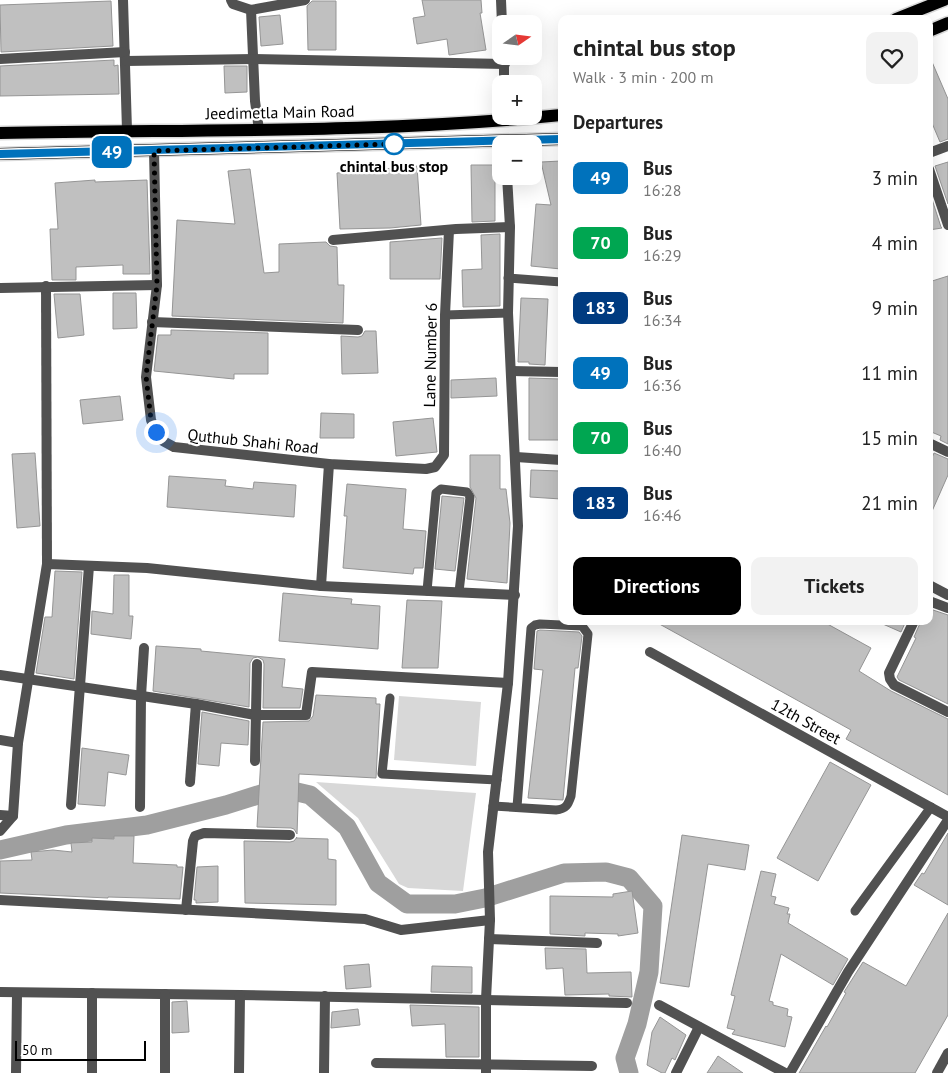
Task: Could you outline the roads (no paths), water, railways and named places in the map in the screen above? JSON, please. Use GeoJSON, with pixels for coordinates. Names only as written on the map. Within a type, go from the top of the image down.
{"type":"FeatureCollection","features":[{"type":"Feature","properties":{"kind":"main road"},"geometry":{"type":"LineString","coordinates":[[906,15],[944,0]]}},
{"type":"Feature","properties":{"kind":"main road"},"geometry":{"type":"LineString","coordinates":[[933,29],[948,23]]}},
{"type":"Feature","properties":{"kind":"main road","name":"Jeedimetla Main Road"},"geometry":{"type":"LineString","coordinates":[[542,116],[558,115]]}},
{"type":"Feature","properties":{"kind":"main road","name":"Jeedimetla Main Road"},"geometry":{"type":"LineString","coordinates":[[0,133],[127,130],[259,130],[492,119]]}},
{"type":"Feature","properties":{"kind":"main road"},"geometry":{"type":"LineString","coordinates":[[542,140],[558,139]]}},
{"type":"Feature","properties":{"kind":"main road"},"geometry":{"type":"LineString","coordinates":[[0,154],[492,142]]}},
{"type":"Feature","properties":{"kind":"street"},"geometry":{"type":"LineString","coordinates":[[123,0],[127,130]]}},
{"type":"Feature","properties":{"kind":"street"},"geometry":{"type":"LineString","coordinates":[[231,0],[233,4],[251,10],[305,0]]}},
{"type":"Feature","properties":{"kind":"street"},"geometry":{"type":"LineString","coordinates":[[501,0],[502,15]]}},
{"type":"Feature","properties":{"kind":"street"},"geometry":{"type":"LineString","coordinates":[[251,10],[255,101],[259,130]]}},
{"type":"Feature","properties":{"kind":"street"},"geometry":{"type":"LineString","coordinates":[[0,59],[126,56],[254,60],[492,60]]}},
{"type":"Feature","properties":{"kind":"street"},"geometry":{"type":"LineString","coordinates":[[933,152],[948,146]]}},
{"type":"Feature","properties":{"kind":"street","name":"Quthub Shahi Road"},"geometry":{"type":"LineString","coordinates":[[154,151],[157,285],[146,376],[151,420],[156,432],[163,441],[174,447],[329,464],[426,469]]}},
{"type":"Feature","properties":{"kind":"street"},"geometry":{"type":"LineString","coordinates":[[933,181],[948,225]]}},
{"type":"Feature","properties":{"kind":"street"},"geometry":{"type":"LineString","coordinates":[[486,1069],[486,1000],[490,920],[488,852],[508,683],[518,526],[508,314],[510,226],[508,185]]}},
{"type":"Feature","properties":{"kind":"street"},"geometry":{"type":"LineString","coordinates":[[333,240],[510,226]]}},
{"type":"Feature","properties":{"kind":"street","name":"Lane Number 6"},"geometry":{"type":"LineString","coordinates":[[426,469],[435,467],[441,462],[444,455],[445,315],[450,230]]}},
{"type":"Feature","properties":{"kind":"street"},"geometry":{"type":"LineString","coordinates":[[0,288],[157,285]]}},
{"type":"Feature","properties":{"kind":"street"},"geometry":{"type":"LineString","coordinates":[[0,831],[13,816],[18,743],[47,564],[46,286]]}},
{"type":"Feature","properties":{"kind":"street"},"geometry":{"type":"LineString","coordinates":[[152,322],[358,330]]}},
{"type":"Feature","properties":{"kind":"street"},"geometry":{"type":"LineString","coordinates":[[512,370],[558,372]]}},
{"type":"Feature","properties":{"kind":"street"},"geometry":{"type":"LineString","coordinates":[[933,445],[948,452]]}},
{"type":"Feature","properties":{"kind":"street"},"geometry":{"type":"LineString","coordinates":[[516,457],[558,460]]}},
{"type":"Feature","properties":{"kind":"street"},"geometry":{"type":"LineString","coordinates":[[322,586],[329,464]]}},
{"type":"Feature","properties":{"kind":"street"},"geometry":{"type":"LineString","coordinates":[[47,564],[147,568],[322,586],[514,595]]}},
{"type":"Feature","properties":{"kind":"street"},"geometry":{"type":"LineString","coordinates":[[71,805],[89,566]]}},
{"type":"Feature","properties":{"kind":"street"},"geometry":{"type":"LineString","coordinates":[[933,588],[948,595]]}},
{"type":"Feature","properties":{"kind":"street"},"geometry":{"type":"LineString","coordinates":[[933,602],[948,608]]}},
{"type":"Feature","properties":{"kind":"street"},"geometry":{"type":"LineString","coordinates":[[912,625],[889,673],[890,679],[894,685],[948,712]]}},
{"type":"Feature","properties":{"kind":"street"},"geometry":{"type":"LineString","coordinates":[[140,807],[141,696],[144,648]]}},
{"type":"Feature","properties":{"kind":"street","name":"12th Street"},"geometry":{"type":"LineString","coordinates":[[650,652],[948,818]]}},
{"type":"Feature","properties":{"kind":"street"},"geometry":{"type":"LineString","coordinates":[[254,761],[257,664]]}},
{"type":"Feature","properties":{"kind":"street"},"geometry":{"type":"LineString","coordinates":[[0,675],[196,704],[255,715],[306,715],[312,672],[508,683]]}},
{"type":"Feature","properties":{"kind":"street"},"geometry":{"type":"LineString","coordinates":[[190,782],[196,704]]}},
{"type":"Feature","properties":{"kind":"street"},"geometry":{"type":"LineString","coordinates":[[0,740],[18,743]]}},
{"type":"Feature","properties":{"kind":"street"},"geometry":{"type":"LineString","coordinates":[[0,815],[13,816]]}},
{"type":"Feature","properties":{"kind":"street"},"geometry":{"type":"LineString","coordinates":[[790,1073],[848,972],[948,818]]}},
{"type":"Feature","properties":{"kind":"street"},"geometry":{"type":"LineString","coordinates":[[186,910],[194,836],[204,833],[290,835]]}},
{"type":"Feature","properties":{"kind":"street"},"geometry":{"type":"LineString","coordinates":[[0,900],[365,919],[401,930],[490,920]]}},
{"type":"Feature","properties":{"kind":"street"},"geometry":{"type":"LineString","coordinates":[[489,939],[596,943]]}},
{"type":"Feature","properties":{"kind":"street"},"geometry":{"type":"LineString","coordinates":[[0,992],[17,994],[325,996],[627,1003]]}},
{"type":"Feature","properties":{"kind":"street"},"geometry":{"type":"LineString","coordinates":[[92,993],[92,1073]]}},
{"type":"Feature","properties":{"kind":"street"},"geometry":{"type":"LineString","coordinates":[[16,1073],[17,994]]}},
{"type":"Feature","properties":{"kind":"street"},"geometry":{"type":"LineString","coordinates":[[165,994],[165,1073]]}},
{"type":"Feature","properties":{"kind":"street"},"geometry":{"type":"LineString","coordinates":[[239,1073],[240,995]]}},
{"type":"Feature","properties":{"kind":"street"},"geometry":{"type":"LineString","coordinates":[[324,1073],[325,996]]}},
{"type":"Feature","properties":{"kind":"street"},"geometry":{"type":"LineString","coordinates":[[659,1006],[784,1073]]}},
{"type":"Feature","properties":{"kind":"street"},"geometry":{"type":"LineString","coordinates":[[676,1073],[699,1027]]}},
{"type":"Feature","properties":{"kind":"street"},"geometry":{"type":"LineString","coordinates":[[937,1073],[948,1054]]}},
{"type":"Feature","properties":{"kind":"street"},"geometry":{"type":"LineString","coordinates":[[376,1063],[486,1069],[592,1066]]}},
{"type":"Feature","properties":{"kind":"lane"},"geometry":{"type":"LineString","coordinates":[[508,278],[558,282]]}},
{"type":"Feature","properties":{"kind":"lane"},"geometry":{"type":"LineString","coordinates":[[445,315],[508,314]]}},
{"type":"Feature","properties":{"kind":"lane"},"geometry":{"type":"LineString","coordinates":[[427,591],[436,493],[441,489],[466,492],[470,498],[459,592]]}},
{"type":"Feature","properties":{"kind":"lane"},"geometry":{"type":"LineString","coordinates":[[517,807],[531,628],[540,624],[558,625]]}},
{"type":"Feature","properties":{"kind":"lane"},"geometry":{"type":"LineString","coordinates":[[493,806],[556,810],[563,809],[568,804],[571,796],[588,634],[582,626],[561,625]]}},
{"type":"Feature","properties":{"kind":"lane"},"geometry":{"type":"LineString","coordinates":[[390,698],[382,774],[496,780]]}},
{"type":"Feature","properties":{"kind":"lane"},"geometry":{"type":"LineString","coordinates":[[855,911],[931,808]]}},
{"type":"Feature","properties":{"kind":"waterway"},"geometry":{"type":"LineString","coordinates":[[0,850],[66,835],[147,825],[226,805],[280,788],[310,795],[347,827],[378,883],[407,904],[455,904],[485,898],[564,873],[606,872],[629,878],[653,906],[649,972],[637,1024],[625,1058],[629,1073]]}},
{"type":"Feature","properties":{"kind":"place","name":"chintal bus stop"},"geometry":{"type":"Point","coordinates":[394,144]}}]}
